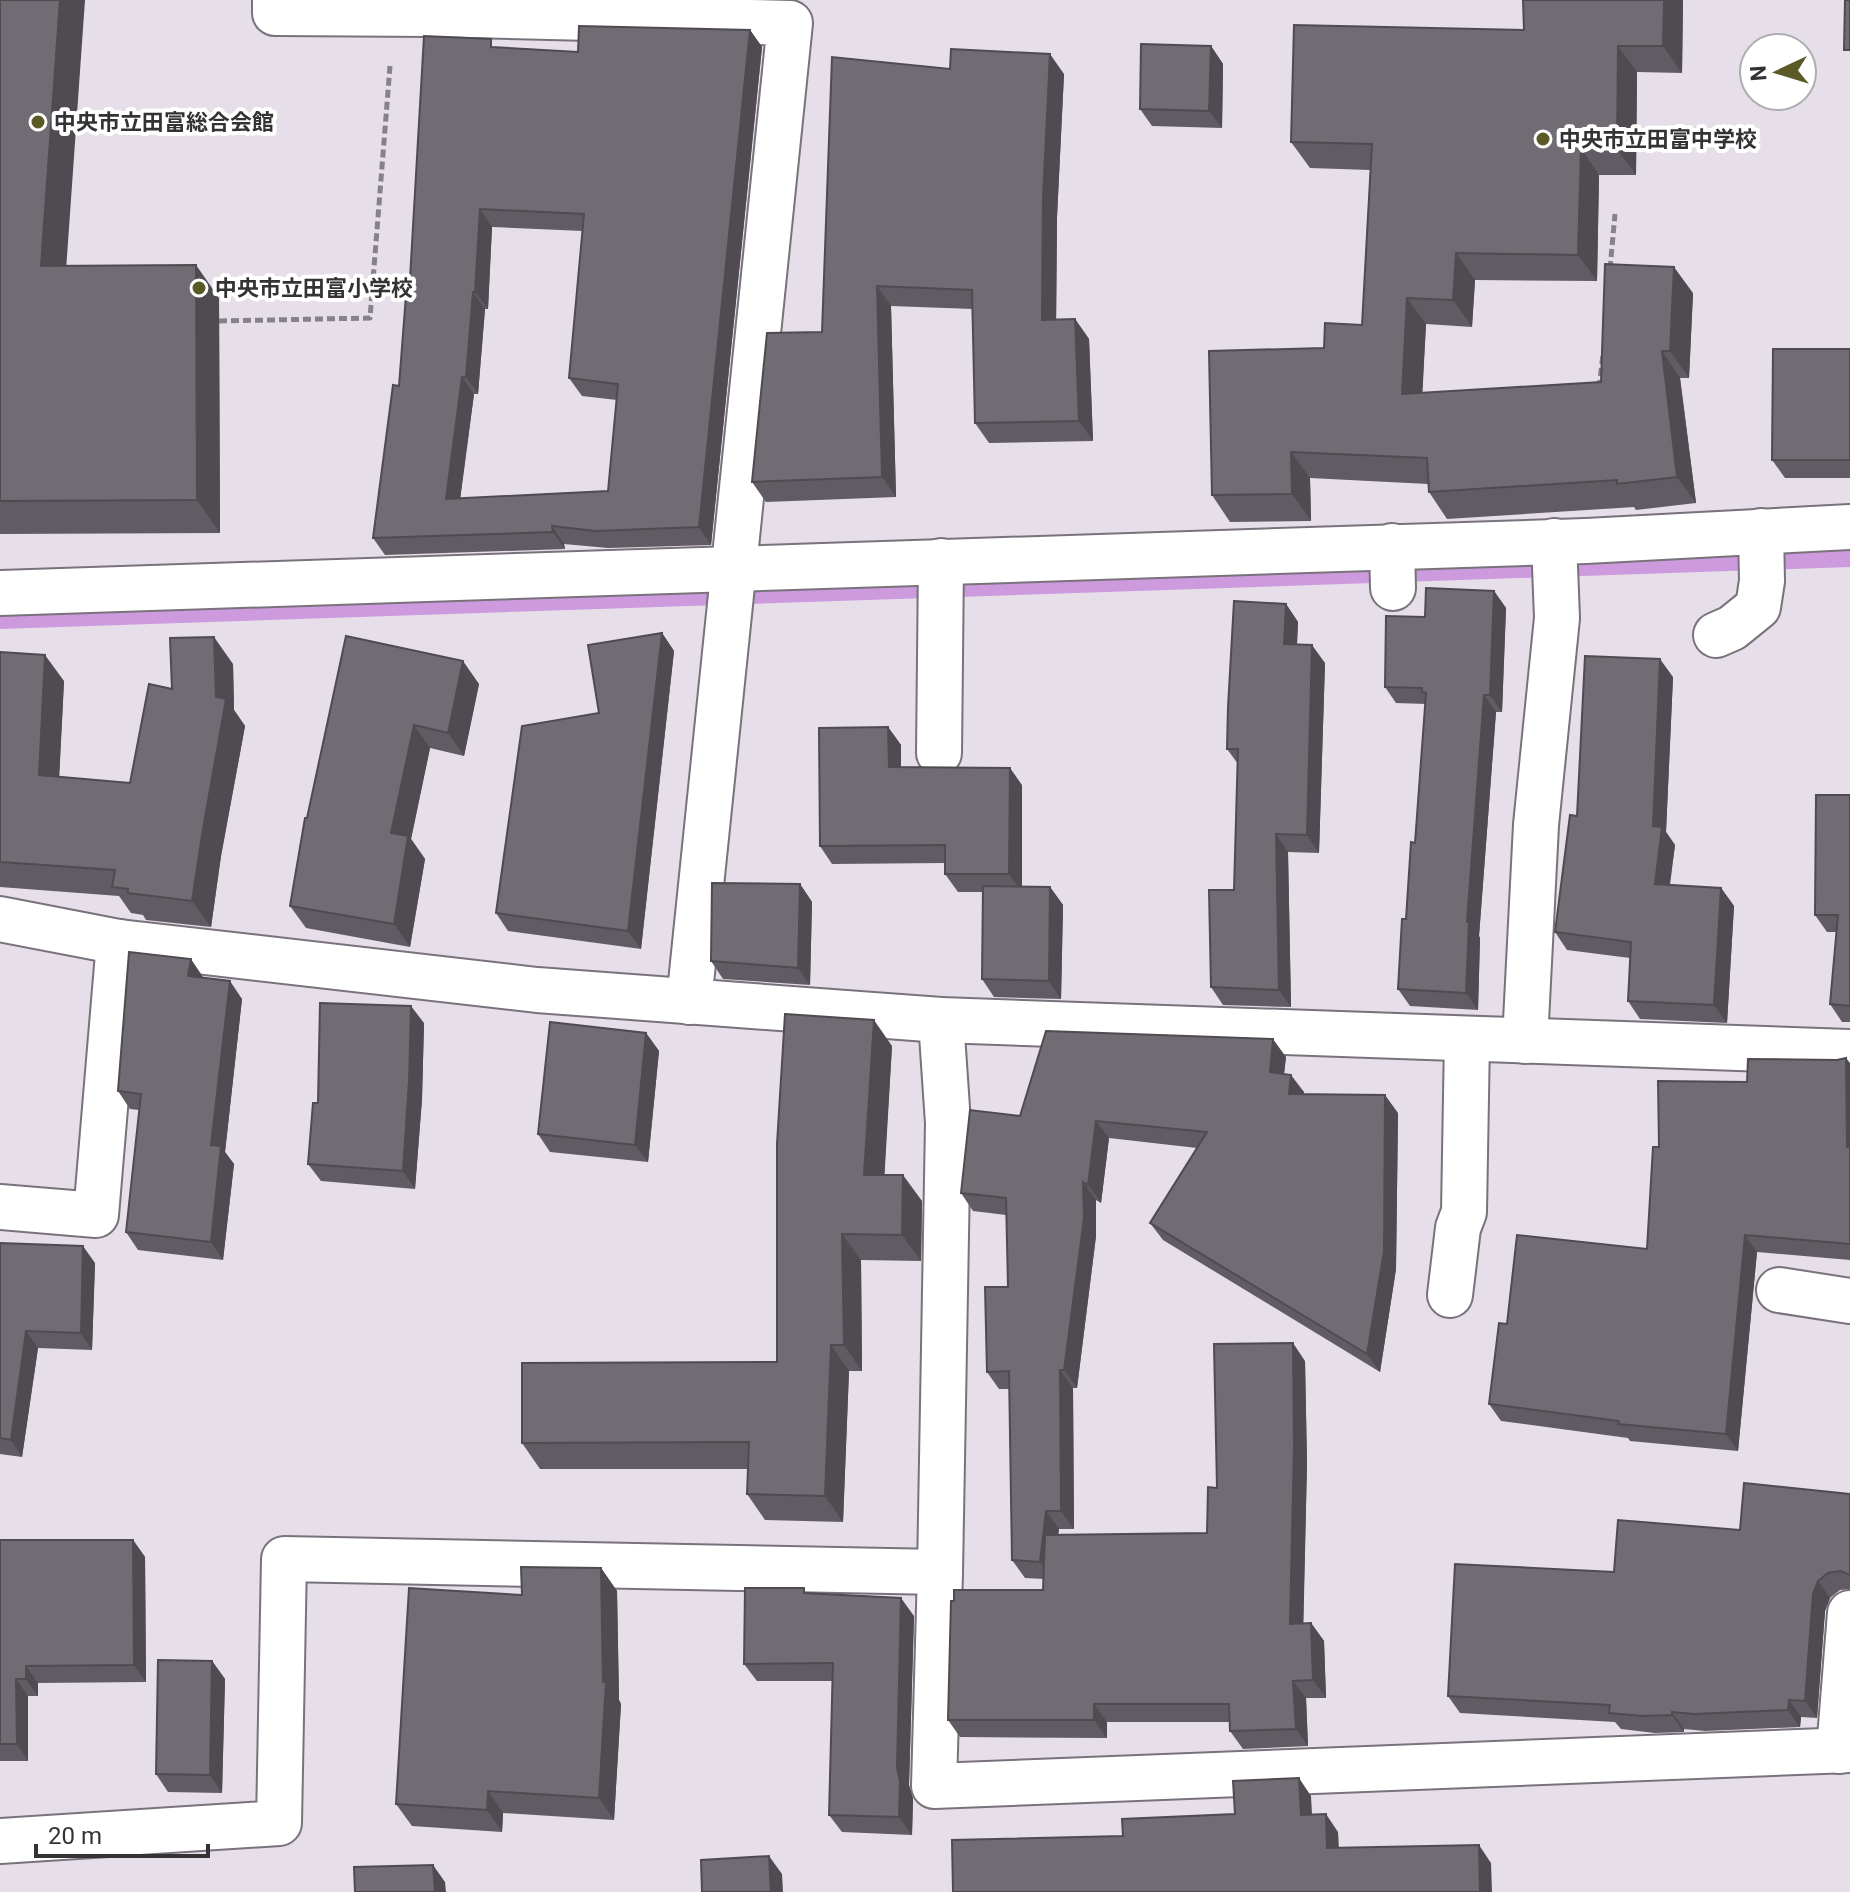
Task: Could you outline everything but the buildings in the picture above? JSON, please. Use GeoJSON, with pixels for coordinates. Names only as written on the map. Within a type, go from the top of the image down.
{"type":"FeatureCollection","features":[{"type":"Feature","properties":{"kind":"street"},"geometry":{"type":"LineString","coordinates":[[275,0],[275,13],[790,23],[689,1002]]}},
{"type":"Feature","properties":{"kind":"street"},"geometry":{"type":"LineString","coordinates":[[0,593],[733,575],[942,566],[1392,562],[1554,544],[1850,527]]}},
{"type":"Feature","properties":{"kind":"street"},"geometry":{"type":"LineString","coordinates":[[1716,635],[1732,628],[1758,607],[1762,581],[1761,534]]}},
{"type":"Feature","properties":{"kind":"street"},"geometry":{"type":"LineString","coordinates":[[1525,1041],[1536,825],[1556,632],[1554,544]]}},
{"type":"Feature","properties":{"kind":"street"},"geometry":{"type":"LineString","coordinates":[[939,753],[942,566]]}},
{"type":"Feature","properties":{"kind":"street"},"geometry":{"type":"LineString","coordinates":[[0,919],[119,942],[537,990],[689,1002],[941,1020],[1850,1052]]}},
{"type":"Feature","properties":{"kind":"street"},"geometry":{"type":"LineString","coordinates":[[0,1207],[96,1215],[119,942]]}},
{"type":"Feature","properties":{"kind":"street"},"geometry":{"type":"LineString","coordinates":[[941,1020],[948,1123],[934,1786],[1845,1751],[1850,1613]]}},
{"type":"Feature","properties":{"kind":"street"},"geometry":{"type":"LineString","coordinates":[[1450,1295],[1458,1228],[1464,1212],[1467,1039]]}},
{"type":"Feature","properties":{"kind":"street"},"geometry":{"type":"LineString","coordinates":[[1779,1290],[1850,1301]]}},
{"type":"Feature","properties":{"kind":"street"},"geometry":{"type":"LineString","coordinates":[[0,1841],[279,1823],[284,1559],[940,1572]]}},
{"type":"Feature","properties":{"kind":"path"},"geometry":{"type":"LineString","coordinates":[[219,321],[370,318],[394,14]]}},
{"type":"Feature","properties":{"kind":"path"},"geometry":{"type":"LineString","coordinates":[[1610,276],[1615,214]]}},
{"type":"Feature","properties":{"kind":"path"},"geometry":{"type":"LineString","coordinates":[[1598,401],[1603,354]]}},
{"type":"Feature","properties":{"kind":"waterway"},"geometry":{"type":"LineString","coordinates":[[0,620],[1850,558]]}},
{"type":"Feature","properties":{"kind":"place","name":"中央市立田富総合会館"},"geometry":{"type":"Point","coordinates":[38,122]}},
{"type":"Feature","properties":{"kind":"place","name":"中央市立田富中学校"},"geometry":{"type":"Point","coordinates":[1543,139]}},
{"type":"Feature","properties":{"kind":"place","name":"中央市立田富小学校"},"geometry":{"type":"Point","coordinates":[199,288]}}]}
